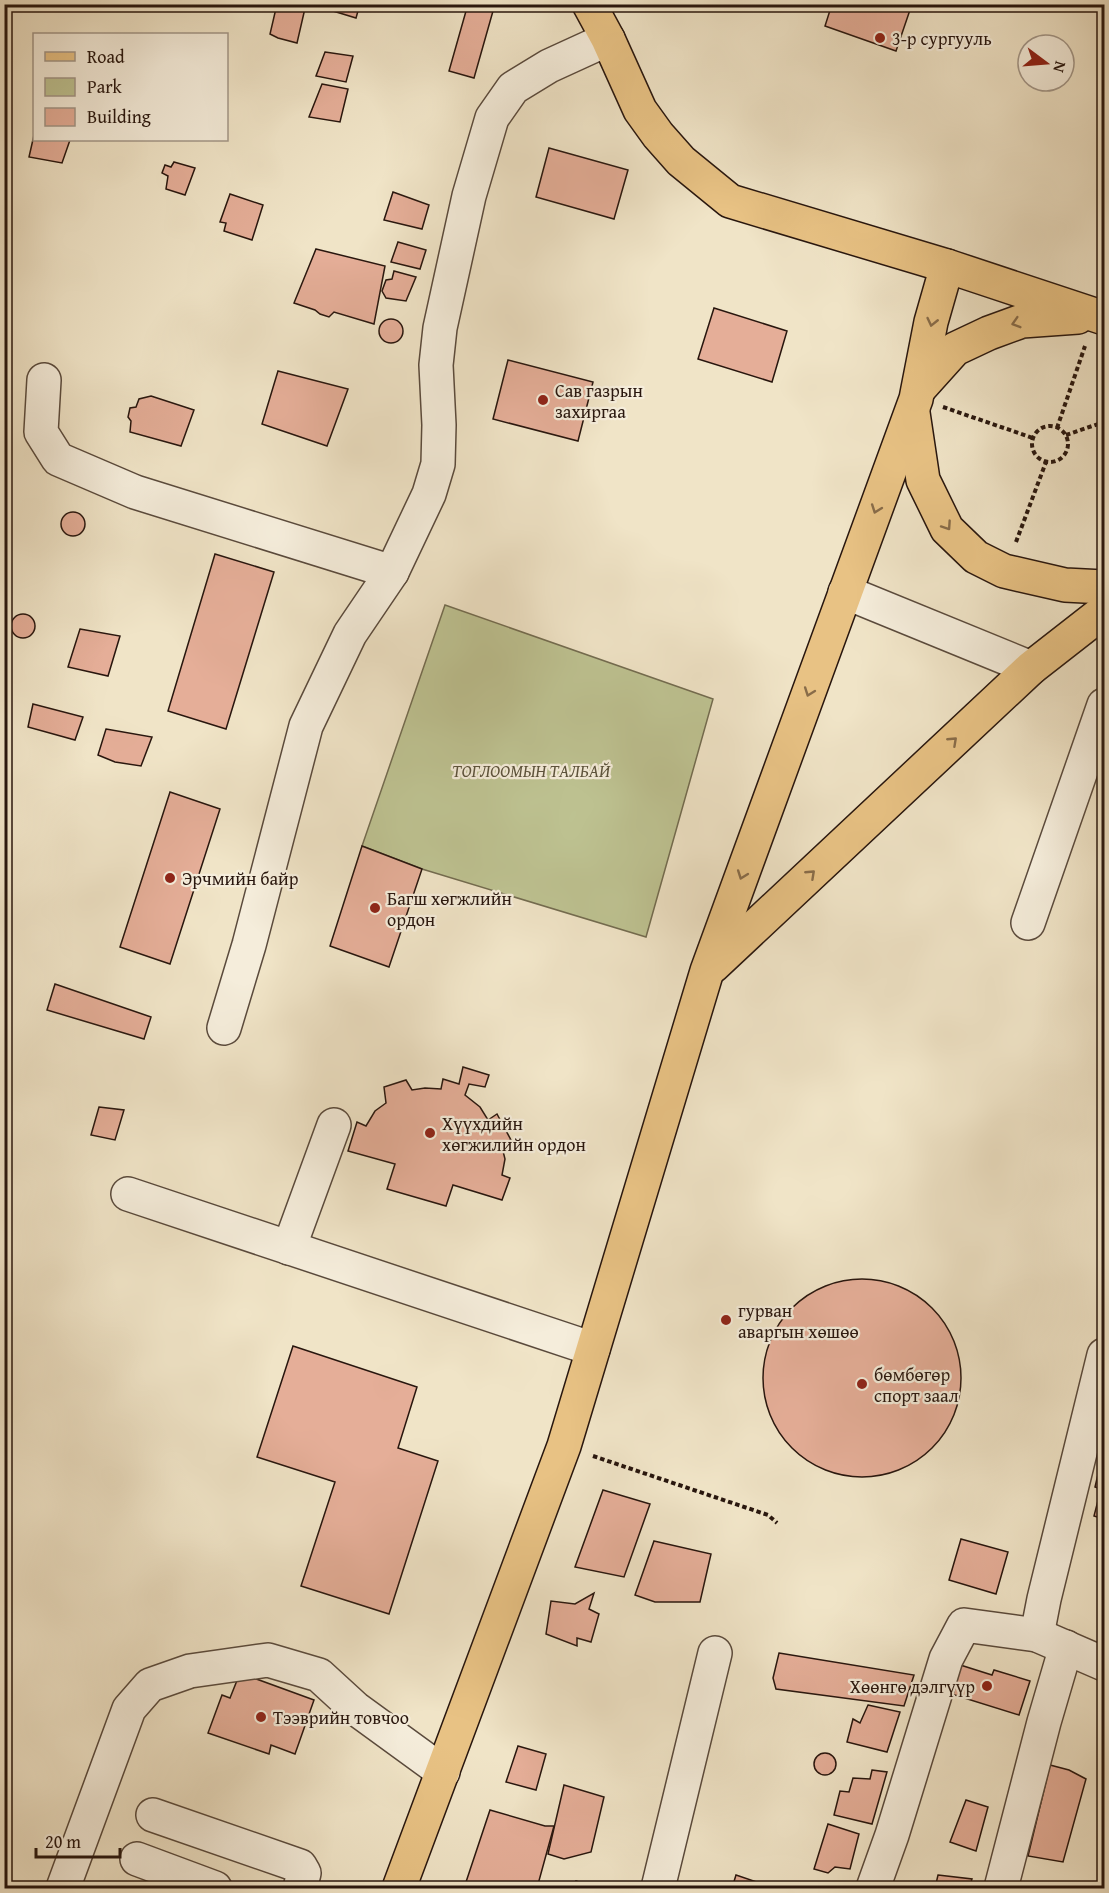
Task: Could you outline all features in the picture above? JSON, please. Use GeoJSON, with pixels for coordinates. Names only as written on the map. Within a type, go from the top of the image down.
{"type":"FeatureCollection","features":[{"type":"Feature","properties":{"kind":"main road"},"geometry":{"type":"LineString","coordinates":[[589,4],[608,39],[640,110],[657,135],[681,161],[730,201],[947,266],[1095,326]]}},
{"type":"Feature","properties":{"kind":"main road"},"geometry":{"type":"LineString","coordinates":[[947,266],[931,322],[924,402],[923,480],[947,529],[976,557],[1004,571],[1065,585],[1104,587]]}},
{"type":"Feature","properties":{"kind":"main road"},"geometry":{"type":"LineString","coordinates":[[399,1888],[564,1446],[707,971],[845,592],[924,402],[955,349],[989,333],[1022,321],[1095,326]]}},
{"type":"Feature","properties":{"kind":"main road"},"geometry":{"type":"LineString","coordinates":[[707,971],[1031,668],[1104,611]]}},
{"type":"Feature","properties":{"kind":"street"},"geometry":{"type":"LineString","coordinates":[[224,1028],[249,945],[306,726],[350,634],[392,572],[429,494],[438,464],[436,365],[440,328],[469,196],[492,118],[513,88],[549,66],[608,39]]}},
{"type":"Feature","properties":{"kind":"street"},"geometry":{"type":"LineString","coordinates":[[44,380],[41,432],[58,459],[135,492],[392,572]]}},
{"type":"Feature","properties":{"kind":"street"},"geometry":{"type":"LineString","coordinates":[[845,592],[1031,668]]}},
{"type":"Feature","properties":{"kind":"street"},"geometry":{"type":"LineString","coordinates":[[1028,923],[1104,705]]}},
{"type":"Feature","properties":{"kind":"street"},"geometry":{"type":"LineString","coordinates":[[289,1248],[334,1125]]}},
{"type":"Feature","properties":{"kind":"street"},"geometry":{"type":"LineString","coordinates":[[128,1194],[593,1349]]}},
{"type":"Feature","properties":{"kind":"street"},"geometry":{"type":"LineString","coordinates":[[1001,1888],[1044,1722],[1052,1641],[1044,1599],[1104,1355]]}},
{"type":"Feature","properties":{"kind":"street"},"geometry":{"type":"LineString","coordinates":[[873,1888],[892,1835],[946,1659],[964,1625],[1052,1641],[1104,1664]]}},
{"type":"Feature","properties":{"kind":"street"},"geometry":{"type":"LineString","coordinates":[[658,1888],[715,1653]]}},
{"type":"Feature","properties":{"kind":"street"},"geometry":{"type":"LineString","coordinates":[[63,1888],[129,1709],[150,1685],[190,1671],[268,1660],[319,1675],[355,1708],[442,1772]]}},
{"type":"Feature","properties":{"kind":"street"},"geometry":{"type":"LineString","coordinates":[[153,1815],[300,1866],[304,1873],[300,1888]]}},
{"type":"Feature","properties":{"kind":"street"},"geometry":{"type":"LineString","coordinates":[[137,1859],[215,1888]]}},
{"type":"Feature","properties":{"kind":"path"},"geometry":{"type":"LineString","coordinates":[[1057,428],[1095,326]]}},
{"type":"Feature","properties":{"kind":"path"},"geometry":{"type":"LineString","coordinates":[[924,402],[1033,438]]}},
{"type":"Feature","properties":{"kind":"path"},"geometry":{"type":"LineString","coordinates":[[1066,435],[1104,422]]}},
{"type":"Feature","properties":{"kind":"path"},"geometry":{"type":"LineString","coordinates":[[1052,426],[1066,435],[1068,447],[1058,461],[1046,462],[1040,459],[1033,450],[1033,438],[1040,429],[1052,426]]}},
{"type":"Feature","properties":{"kind":"path"},"geometry":{"type":"LineString","coordinates":[[1004,571],[1046,462]]}},
{"type":"Feature","properties":{"kind":"path"},"geometry":{"type":"LineString","coordinates":[[564,1446],[768,1515],[777,1523]]}},
{"type":"Feature","properties":{"kind":"green space","name":"ТОГЛООМЫН ТАЛБАЙ"},"geometry":{"type":"Polygon","coordinates":[[[445,605],[713,699],[646,937],[422,869],[362,846],[445,605]]]}},
{"type":"Feature","properties":{"kind":"building"},"geometry":{"type":"Polygon","coordinates":[[[277,4],[306,4],[297,43],[270,34],[277,4]]]}},
{"type":"Feature","properties":{"kind":"building"},"geometry":{"type":"Polygon","coordinates":[[[310,4],[360,4],[356,18],[310,4]]]}},
{"type":"Feature","properties":{"kind":"building"},"geometry":{"type":"Polygon","coordinates":[[[468,4],[495,4],[474,78],[449,71],[468,4]]]}},
{"type":"Feature","properties":{"kind":"building","name":"3-р сургууль"},"geometry":{"type":"Polygon","coordinates":[[[832,4],[912,4],[896,51],[825,26],[832,4]]]}},
{"type":"Feature","properties":{"kind":"building"},"geometry":{"type":"Polygon","coordinates":[[[325,52],[353,56],[346,82],[316,76],[325,52]]]}},
{"type":"Feature","properties":{"kind":"building"},"geometry":{"type":"Polygon","coordinates":[[[322,84],[348,89],[340,122],[309,117],[322,84]]]}},
{"type":"Feature","properties":{"kind":"building"},"geometry":{"type":"Polygon","coordinates":[[[33,139],[70,141],[62,163],[29,157],[33,139]]]}},
{"type":"Feature","properties":{"kind":"building"},"geometry":{"type":"Polygon","coordinates":[[[549,148],[628,170],[614,219],[536,197],[549,148]]]}},
{"type":"Feature","properties":{"kind":"building"},"geometry":{"type":"Polygon","coordinates":[[[174,162],[195,168],[185,195],[166,189],[168,176],[162,173],[165,165],[171,167],[174,162]]]}},
{"type":"Feature","properties":{"kind":"building"},"geometry":{"type":"Polygon","coordinates":[[[393,192],[429,205],[422,229],[384,220],[393,192]]]}},
{"type":"Feature","properties":{"kind":"building"},"geometry":{"type":"Polygon","coordinates":[[[230,194],[263,205],[252,240],[224,231],[226,223],[220,222],[230,194]]]}},
{"type":"Feature","properties":{"kind":"building"},"geometry":{"type":"Polygon","coordinates":[[[398,242],[426,250],[420,269],[391,262],[398,242]]]}},
{"type":"Feature","properties":{"kind":"building"},"geometry":{"type":"Polygon","coordinates":[[[316,249],[385,266],[374,324],[334,312],[329,317],[294,303],[316,249]]]}},
{"type":"Feature","properties":{"kind":"building"},"geometry":{"type":"Polygon","coordinates":[[[394,271],[416,277],[406,301],[386,298],[382,291],[386,280],[392,279],[394,271]]]}},
{"type":"Feature","properties":{"kind":"building"},"geometry":{"type":"Polygon","coordinates":[[[714,308],[787,331],[772,382],[698,359],[714,308]]]}},
{"type":"Feature","properties":{"kind":"building"},"geometry":{"type":"Polygon","coordinates":[[[391,319],[400,322],[403,331],[400,340],[391,343],[382,340],[379,331],[382,322],[391,319]]]}},
{"type":"Feature","properties":{"kind":"building","name":"Сав газрын захиргаа"},"geometry":{"type":"Polygon","coordinates":[[[508,360],[593,382],[578,441],[493,419],[508,360]]]}},
{"type":"Feature","properties":{"kind":"building"},"geometry":{"type":"Polygon","coordinates":[[[278,371],[348,389],[327,446],[262,424],[278,371]]]}},
{"type":"Feature","properties":{"kind":"building"},"geometry":{"type":"Polygon","coordinates":[[[151,396],[194,410],[181,446],[130,432],[131,421],[128,417],[130,408],[136,407],[139,399],[151,396]]]}},
{"type":"Feature","properties":{"kind":"building"},"geometry":{"type":"Polygon","coordinates":[[[73,512],[81,516],[85,524],[81,532],[73,536],[65,532],[61,524],[65,516],[73,512]]]}},
{"type":"Feature","properties":{"kind":"building"},"geometry":{"type":"Polygon","coordinates":[[[215,554],[274,572],[226,729],[168,711],[215,554]]]}},
{"type":"Feature","properties":{"kind":"building"},"geometry":{"type":"Polygon","coordinates":[[[23,614],[31,618],[35,626],[31,634],[23,638],[15,634],[11,626],[15,618],[23,614]]]}},
{"type":"Feature","properties":{"kind":"building"},"geometry":{"type":"Polygon","coordinates":[[[80,629],[120,636],[108,676],[68,667],[80,629]]]}},
{"type":"Feature","properties":{"kind":"building"},"geometry":{"type":"Polygon","coordinates":[[[33,704],[83,717],[75,740],[28,727],[33,704]]]}},
{"type":"Feature","properties":{"kind":"building"},"geometry":{"type":"Polygon","coordinates":[[[106,729],[152,737],[141,766],[115,762],[98,755],[106,729]]]}},
{"type":"Feature","properties":{"kind":"building","name":"Эрчмийн байр"},"geometry":{"type":"Polygon","coordinates":[[[170,792],[220,809],[170,964],[120,947],[170,792]]]}},
{"type":"Feature","properties":{"kind":"building","name":"Багш хөгжлийн ордон"},"geometry":{"type":"Polygon","coordinates":[[[362,846],[422,869],[389,967],[330,946],[362,846]]]}},
{"type":"Feature","properties":{"kind":"building"},"geometry":{"type":"Polygon","coordinates":[[[55,984],[151,1017],[144,1039],[47,1010],[55,984]]]}},
{"type":"Feature","properties":{"kind":"building","name":"Хүүхдийн хөгжилийн ордон"},"geometry":{"type":"Polygon","coordinates":[[[463,1067],[489,1075],[485,1087],[469,1084],[465,1095],[480,1107],[488,1120],[497,1114],[511,1140],[501,1143],[505,1159],[502,1175],[510,1178],[502,1200],[453,1185],[446,1206],[387,1189],[395,1164],[348,1151],[357,1122],[366,1126],[375,1111],[386,1103],[384,1087],[406,1080],[412,1090],[441,1089],[443,1079],[459,1084],[463,1067]]]}},
{"type":"Feature","properties":{"kind":"building"},"geometry":{"type":"Polygon","coordinates":[[[99,1107],[124,1110],[115,1140],[91,1135],[99,1107]]]}},
{"type":"Feature","properties":{"kind":"building","name":"бөмбөгөр спорт заал"},"geometry":{"type":"Polygon","coordinates":[[[852,1279],[872,1279],[909,1290],[939,1315],[954,1340],[960,1359],[960,1397],[950,1425],[925,1455],[909,1466],[891,1473],[872,1477],[852,1477],[815,1466],[785,1441],[774,1425],[767,1407],[763,1388],[763,1368],[774,1331],[799,1301],[815,1290],[833,1283],[852,1279]]]}},
{"type":"Feature","properties":{"kind":"building"},"geometry":{"type":"Polygon","coordinates":[[[293,1346],[417,1387],[398,1448],[438,1461],[389,1614],[301,1586],[335,1482],[257,1457],[293,1346]]]}},
{"type":"Feature","properties":{"kind":"building"},"geometry":{"type":"Polygon","coordinates":[[[1104,1449],[1104,1519],[1094,1516],[1101,1489],[1095,1487],[1104,1449]]]}},
{"type":"Feature","properties":{"kind":"building"},"geometry":{"type":"Polygon","coordinates":[[[603,1490],[650,1504],[624,1577],[575,1567],[603,1490]]]}},
{"type":"Feature","properties":{"kind":"building"},"geometry":{"type":"Polygon","coordinates":[[[961,1539],[1008,1552],[996,1594],[949,1580],[961,1539]]]}},
{"type":"Feature","properties":{"kind":"building"},"geometry":{"type":"Polygon","coordinates":[[[654,1541],[711,1554],[700,1602],[655,1602],[635,1595],[654,1541]]]}},
{"type":"Feature","properties":{"kind":"building"},"geometry":{"type":"Polygon","coordinates":[[[594,1593],[589,1609],[599,1614],[591,1642],[577,1638],[577,1646],[546,1634],[551,1601],[575,1604],[594,1593]]]}},
{"type":"Feature","properties":{"kind":"building"},"geometry":{"type":"Polygon","coordinates":[[[779,1653],[914,1675],[904,1706],[776,1689],[773,1678],[779,1653]]]}},
{"type":"Feature","properties":{"kind":"building","name":"Хөөнгө дэлгүүр"},"geometry":{"type":"Polygon","coordinates":[[[954,1663],[992,1675],[994,1670],[1030,1681],[1019,1715],[945,1692],[954,1663]]]}},
{"type":"Feature","properties":{"kind":"building","name":"Тээврийн товчоо"},"geometry":{"type":"Polygon","coordinates":[[[240,1673],[314,1700],[295,1754],[271,1745],[269,1754],[208,1733],[222,1695],[230,1698],[240,1673]]]}},
{"type":"Feature","properties":{"kind":"building"},"geometry":{"type":"Polygon","coordinates":[[[868,1705],[900,1712],[887,1752],[847,1742],[853,1719],[860,1723],[868,1705]]]}},
{"type":"Feature","properties":{"kind":"building"},"geometry":{"type":"Polygon","coordinates":[[[518,1746],[546,1754],[536,1790],[506,1782],[518,1746]]]}},
{"type":"Feature","properties":{"kind":"building"},"geometry":{"type":"Polygon","coordinates":[[[825,1753],[833,1756],[836,1764],[833,1772],[825,1775],[817,1772],[814,1764],[817,1756],[825,1753]]]}},
{"type":"Feature","properties":{"kind":"building"},"geometry":{"type":"Polygon","coordinates":[[[1050,1765],[1069,1770],[1086,1779],[1063,1862],[1028,1856],[1050,1765]]]}},
{"type":"Feature","properties":{"kind":"building"},"geometry":{"type":"Polygon","coordinates":[[[872,1770],[887,1772],[872,1824],[834,1815],[840,1791],[849,1792],[853,1778],[870,1779],[872,1770]]]}},
{"type":"Feature","properties":{"kind":"building"},"geometry":{"type":"Polygon","coordinates":[[[564,1785],[604,1797],[591,1852],[564,1859],[548,1854],[564,1785]]]}},
{"type":"Feature","properties":{"kind":"building"},"geometry":{"type":"Polygon","coordinates":[[[966,1800],[988,1807],[976,1851],[950,1842],[966,1800]]]}},
{"type":"Feature","properties":{"kind":"building"},"geometry":{"type":"Polygon","coordinates":[[[490,1810],[545,1826],[554,1826],[537,1888],[464,1888],[490,1810]]]}},
{"type":"Feature","properties":{"kind":"building"},"geometry":{"type":"Polygon","coordinates":[[[828,1824],[859,1834],[850,1869],[835,1867],[828,1873],[814,1869],[828,1824]]]}},
{"type":"Feature","properties":{"kind":"building"},"geometry":{"type":"Polygon","coordinates":[[[736,1875],[774,1888],[732,1888],[736,1875]]]}},
{"type":"Feature","properties":{"kind":"building"},"geometry":{"type":"Polygon","coordinates":[[[938,1875],[972,1879],[969,1888],[935,1888],[938,1875]]]}},
{"type":"Feature","properties":{"kind":"building"},"geometry":{"type":"Polygon","coordinates":[[[576,1881],[597,1888],[573,1888],[576,1881]]]}},
{"type":"Feature","properties":{"kind":"place","name":"3-р сургууль"},"geometry":{"type":"Point","coordinates":[880,38]}},
{"type":"Feature","properties":{"kind":"place","name":"Сав газрын захиргаа"},"geometry":{"type":"Point","coordinates":[543,400]}},
{"type":"Feature","properties":{"kind":"place","name":"Эрчмийн байр"},"geometry":{"type":"Point","coordinates":[170,878]}},
{"type":"Feature","properties":{"kind":"place","name":"Багш хөгжлийн ордон"},"geometry":{"type":"Point","coordinates":[375,908]}},
{"type":"Feature","properties":{"kind":"place","name":"Хүүхдийн хөгжилийн ордон"},"geometry":{"type":"Point","coordinates":[430,1133]}},
{"type":"Feature","properties":{"kind":"place","name":"гурван аваргын хөшөө"},"geometry":{"type":"Point","coordinates":[726,1320]}},
{"type":"Feature","properties":{"kind":"place","name":"бөмбөгөр спорт заал"},"geometry":{"type":"Point","coordinates":[862,1384]}},
{"type":"Feature","properties":{"kind":"place","name":"Хөөнгө дэлгүүр"},"geometry":{"type":"Point","coordinates":[987,1686]}},
{"type":"Feature","properties":{"kind":"place","name":"Тээврийн товчоо"},"geometry":{"type":"Point","coordinates":[261,1717]}}]}
